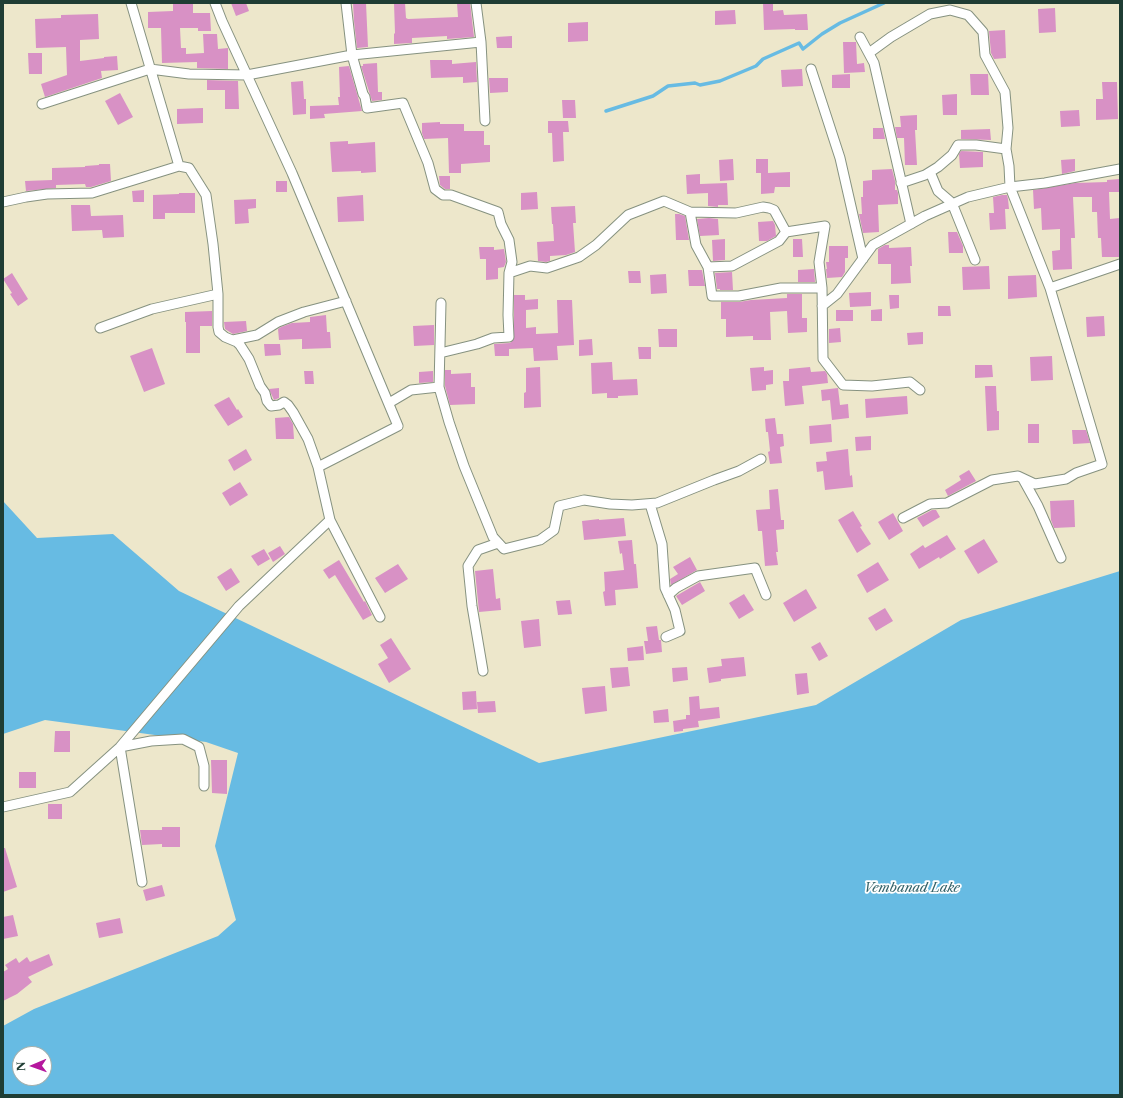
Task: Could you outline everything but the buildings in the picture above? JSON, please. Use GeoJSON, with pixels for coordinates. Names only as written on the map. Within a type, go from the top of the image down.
{"type":"FeatureCollection","features":[{"type":"Feature","properties":{"kind":"street"},"geometry":{"type":"LineString","coordinates":[[215,3],[292,173],[398,426],[318,467]]}},
{"type":"Feature","properties":{"kind":"street"},"geometry":{"type":"LineString","coordinates":[[346,3],[352,55],[367,108],[403,103],[428,164],[435,189],[443,195],[451,195],[498,212],[501,224],[510,240],[512,262],[509,273],[509,337],[493,338],[477,344],[440,353]]}},
{"type":"Feature","properties":{"kind":"street"},"geometry":{"type":"LineString","coordinates":[[476,3],[481,42],[485,121]]}},
{"type":"Feature","properties":{"kind":"street"},"geometry":{"type":"LineString","coordinates":[[133,4],[150,69],[180,166]]}},
{"type":"Feature","properties":{"kind":"street"},"geometry":{"type":"LineString","coordinates":[[869,53],[891,37],[930,14],[950,10],[968,15],[983,32],[986,55],[1005,92],[1008,128],[1006,149],[1009,166],[1010,187],[1050,288],[1102,464],[1076,473],[1066,479],[1035,484],[1018,476],[992,480],[947,503],[930,504],[903,518]]}},
{"type":"Feature","properties":{"kind":"street"},"geometry":{"type":"LineString","coordinates":[[860,37],[874,63],[911,224]]}},
{"type":"Feature","properties":{"kind":"street"},"geometry":{"type":"LineString","coordinates":[[42,104],[150,69],[189,74],[247,75],[352,55],[481,42]]}},
{"type":"Feature","properties":{"kind":"street"},"geometry":{"type":"LineString","coordinates":[[811,69],[840,158],[863,259]]}},
{"type":"Feature","properties":{"kind":"street"},"geometry":{"type":"LineString","coordinates":[[901,183],[925,175],[938,167],[952,155],[958,145],[976,145],[1006,149]]}},
{"type":"Feature","properties":{"kind":"street"},"geometry":{"type":"LineString","coordinates":[[3,202],[47,194],[92,193],[180,166],[189,168],[206,195],[218,294],[219,332],[223,336],[237,342],[249,359],[260,386],[265,393],[267,401],[272,406],[279,405],[284,402],[293,412],[308,439],[318,467],[330,520],[380,617]]}},
{"type":"Feature","properties":{"kind":"street"},"geometry":{"type":"LineString","coordinates":[[822,306],[837,294],[873,245],[952,203],[968,197],[1010,187],[1045,183],[1120,168]]}},
{"type":"Feature","properties":{"kind":"street"},"geometry":{"type":"LineString","coordinates":[[930,172],[938,190],[952,203],[976,260]]}},
{"type":"Feature","properties":{"kind":"street"},"geometry":{"type":"LineString","coordinates":[[509,273],[530,266],[547,268],[579,257],[596,245],[628,215],[664,201],[690,212],[736,213],[769,208],[774,210],[786,232]]}},
{"type":"Feature","properties":{"kind":"street"},"geometry":{"type":"LineString","coordinates":[[690,212],[696,245],[708,267],[712,296],[739,296],[781,288],[822,288]]}},
{"type":"Feature","properties":{"kind":"street"},"geometry":{"type":"LineString","coordinates":[[708,267],[732,266],[779,241],[786,232],[824,226],[819,262],[822,288],[823,358],[843,385],[872,386],[910,382],[920,390]]}},
{"type":"Feature","properties":{"kind":"street"},"geometry":{"type":"LineString","coordinates":[[1050,288],[1120,264]]}},
{"type":"Feature","properties":{"kind":"street"},"geometry":{"type":"LineString","coordinates":[[100,328],[152,309],[218,294]]}},
{"type":"Feature","properties":{"kind":"street"},"geometry":{"type":"LineString","coordinates":[[233,340],[257,335],[278,322],[304,312],[346,301]]}},
{"type":"Feature","properties":{"kind":"street"},"geometry":{"type":"LineString","coordinates":[[441,303],[439,387],[464,466],[493,537],[504,549],[540,540],[554,530],[559,506],[584,500],[610,504],[657,503],[739,471],[761,459]]}},
{"type":"Feature","properties":{"kind":"street"},"geometry":{"type":"LineString","coordinates":[[389,403],[412,390],[439,387]]}},
{"type":"Feature","properties":{"kind":"street"},"geometry":{"type":"LineString","coordinates":[[1023,479],[1038,506],[1061,558]]}},
{"type":"Feature","properties":{"kind":"street"},"geometry":{"type":"LineString","coordinates":[[650,504],[662,544],[665,588],[675,610],[680,631],[666,637]]}},
{"type":"Feature","properties":{"kind":"street"},"geometry":{"type":"LineString","coordinates":[[3,807],[70,792],[120,747],[240,606],[330,520]]}},
{"type":"Feature","properties":{"kind":"street"},"geometry":{"type":"LineString","coordinates":[[483,671],[472,606],[468,566],[478,550],[498,542]]}},
{"type":"Feature","properties":{"kind":"street"},"geometry":{"type":"LineString","coordinates":[[668,595],[676,588],[698,576],[755,568],[766,595]]}},
{"type":"Feature","properties":{"kind":"street"},"geometry":{"type":"LineString","coordinates":[[120,747],[151,741],[184,739],[199,747],[204,766],[204,786]]}},
{"type":"Feature","properties":{"kind":"street"},"geometry":{"type":"LineString","coordinates":[[120,747],[142,882]]}},
{"type":"Feature","properties":{"kind":"water","name":"Vembanad Lake"},"geometry":{"type":"Polygon","coordinates":[[[3,501],[37,538],[113,534],[179,591],[539,763],[816,705],[961,620],[1120,571],[1120,1095],[3,1095],[3,1026],[34,1009],[218,936],[236,920],[215,846],[238,753],[206,742],[45,720],[3,734],[3,501]]]}},
{"type":"Feature","properties":{"kind":"waterway"},"geometry":{"type":"LineString","coordinates":[[606,111],[653,96],[668,86],[695,83],[700,85],[720,81],[756,66],[763,59],[799,43],[803,49],[822,34],[840,23],[884,3]]}}]}
